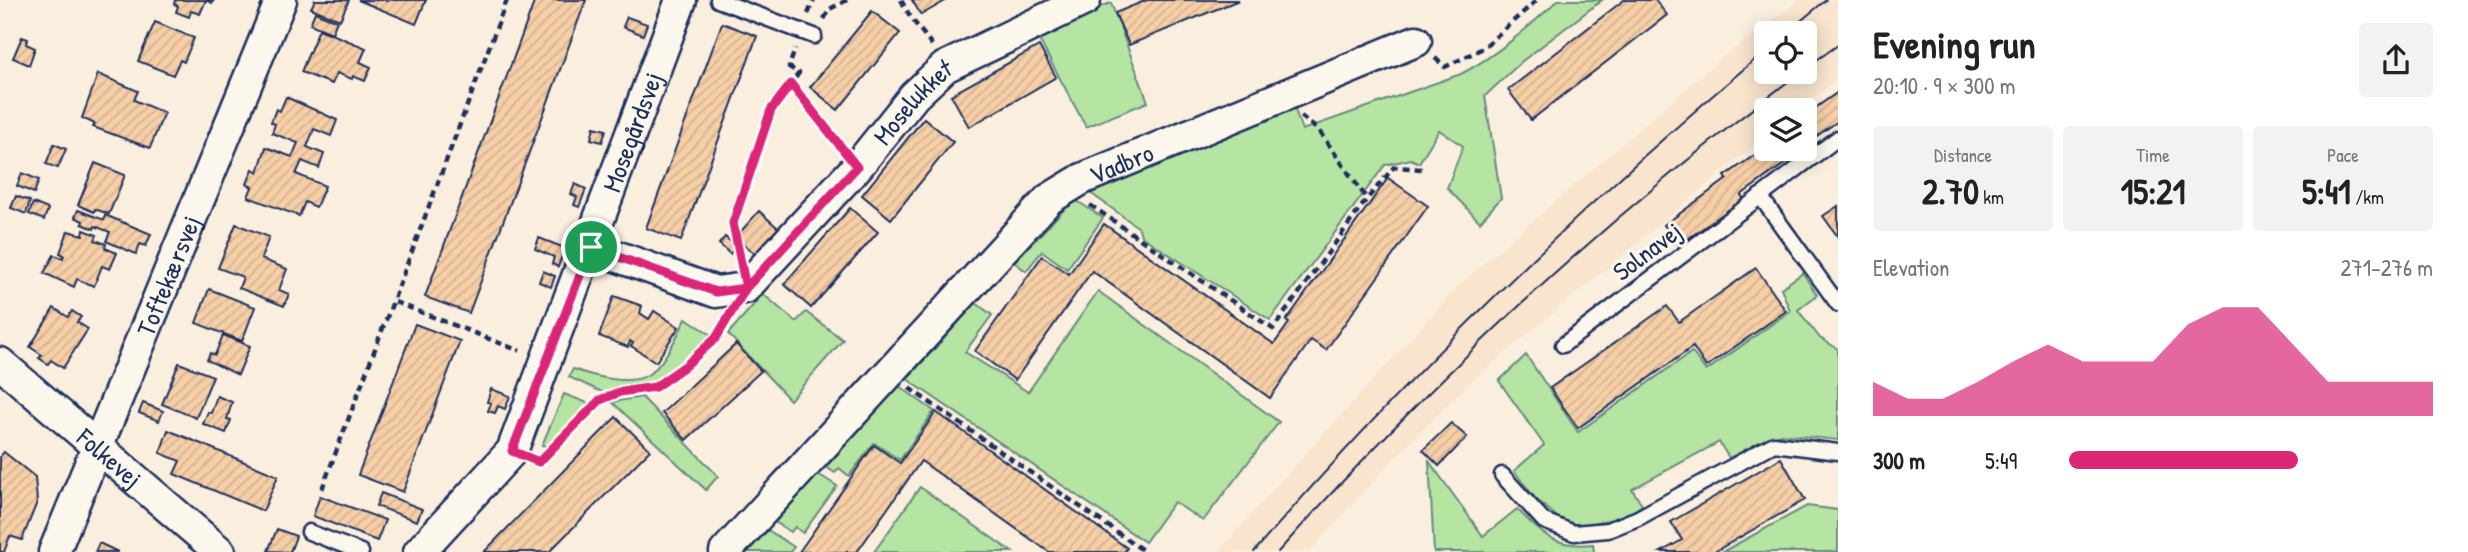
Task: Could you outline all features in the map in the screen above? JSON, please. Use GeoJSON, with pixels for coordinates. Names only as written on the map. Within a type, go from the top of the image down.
{"type":"FeatureCollection","features":[{"type":"Feature","properties":{"kind":"street","name":"Toftekærsvej"},"geometry":{"type":"LineString","coordinates":[[54,552],[281,0]]}},
{"type":"Feature","properties":{"kind":"street","name":"Mosegårdsvej"},"geometry":{"type":"LineString","coordinates":[[419,552],[512,451],[591,247],[681,0]]}},
{"type":"Feature","properties":{"kind":"street","name":"Moselukket"},"geometry":{"type":"LineString","coordinates":[[746,288],[857,167],[914,96],[945,67],[1071,3]]}},
{"type":"Feature","properties":{"kind":"street","name":"Vadbro"},"geometry":{"type":"LineString","coordinates":[[725,552],[1049,199],[1082,179],[1416,41]]}},
{"type":"Feature","properties":{"kind":"street"},"geometry":{"type":"LineString","coordinates":[[591,247],[716,292],[746,288]]}},
{"type":"Feature","properties":{"kind":"street","name":"Folkevej"},"geometry":{"type":"LineString","coordinates":[[0,363],[220,552]]}},
{"type":"Feature","properties":{"kind":"lane"},"geometry":{"type":"LineString","coordinates":[[718,0],[807,34]]}},
{"type":"Feature","properties":{"kind":"lane","name":"Solnavej"},"geometry":{"type":"LineString","coordinates":[[1563,345],[1838,138]]}},
{"type":"Feature","properties":{"kind":"lane"},"geometry":{"type":"LineString","coordinates":[[1760,196],[1838,304]]}},
{"type":"Feature","properties":{"kind":"lane"},"geometry":{"type":"LineString","coordinates":[[1502,475],[1544,521],[1574,533],[1608,530],[1638,518],[1774,444],[1838,452]]}},
{"type":"Feature","properties":{"kind":"lane"},"geometry":{"type":"LineString","coordinates":[[309,533],[361,552]]}},
{"type":"Feature","properties":{"kind":"path"},"geometry":{"type":"LineString","coordinates":[[322,489],[395,302],[507,0]]}},
{"type":"Feature","properties":{"kind":"path"},"geometry":{"type":"LineString","coordinates":[[807,34],[814,0]]}},
{"type":"Feature","properties":{"kind":"path"},"geometry":{"type":"LineString","coordinates":[[512,451],[539,462],[600,400],[620,392],[655,387],[685,366],[716,338],[746,288],[733,223],[771,110],[799,73],[789,67],[807,34],[830,9],[846,0]]}},
{"type":"Feature","properties":{"kind":"path"},"geometry":{"type":"LineString","coordinates":[[901,0],[911,18],[941,56],[945,67]]}},
{"type":"Feature","properties":{"kind":"path"},"geometry":{"type":"LineString","coordinates":[[1416,41],[1445,67],[1483,48],[1537,0]]}},
{"type":"Feature","properties":{"kind":"path"},"geometry":{"type":"LineString","coordinates":[[791,84],[857,167]]}},
{"type":"Feature","properties":{"kind":"path"},"geometry":{"type":"LineString","coordinates":[[1279,97],[1319,131],[1367,199]]}},
{"type":"Feature","properties":{"kind":"path"},"geometry":{"type":"LineString","coordinates":[[1066,188],[1273,329],[1367,199],[1394,167],[1423,169]]}},
{"type":"Feature","properties":{"kind":"path"},"geometry":{"type":"LineString","coordinates":[[395,302],[547,361]]}},
{"type":"Feature","properties":{"kind":"path"},"geometry":{"type":"LineString","coordinates":[[888,374],[1144,551]]}},
{"type":"Feature","properties":{"kind":"shaded area"},"geometry":{"type":"Polygon","coordinates":[[[1799,0],[1838,0],[1838,79],[1813,98],[1754,98],[1754,146],[1468,384],[1393,460],[1309,552],[1219,552],[1461,283],[1718,61],[1754,34],[1754,84],[1817,84],[1817,21],[1771,21],[1799,0]]]}},
{"type":"Feature","properties":{"kind":"green space"},"geometry":{"type":"Polygon","coordinates":[[[1558,0],[1602,0],[1521,62],[1485,96],[1501,198],[1480,222],[1447,188],[1463,146],[1439,130],[1419,163],[1411,159],[1385,165],[1270,320],[1141,236],[1139,228],[1089,192],[1292,101],[1302,130],[1461,74],[1512,40],[1558,0]]]}},
{"type":"Feature","properties":{"kind":"green space"},"geometry":{"type":"Polygon","coordinates":[[[1111,3],[1148,102],[1086,127],[1037,36],[1079,14],[1111,3]]]}},
{"type":"Feature","properties":{"kind":"green space"},"geometry":{"type":"Polygon","coordinates":[[[1074,199],[1103,218],[1067,269],[1042,251],[1026,271],[1014,262],[1074,199]]]}},
{"type":"Feature","properties":{"kind":"green space"},"geometry":{"type":"Polygon","coordinates":[[[1803,273],[1817,295],[1798,310],[1820,338],[1838,349],[1838,440],[1780,434],[1729,458],[1719,442],[1632,489],[1642,505],[1627,516],[1579,526],[1562,521],[1536,499],[1514,471],[1544,445],[1499,381],[1526,355],[1578,432],[1692,352],[1706,371],[1790,311],[1781,288],[1803,273]]]}},
{"type":"Feature","properties":{"kind":"green space"},"geometry":{"type":"Polygon","coordinates":[[[1098,291],[1279,422],[1203,521],[1174,502],[1145,542],[907,379],[976,303],[992,315],[965,352],[1028,392],[1098,291]]]}},
{"type":"Feature","properties":{"kind":"green space"},"geometry":{"type":"Polygon","coordinates":[[[763,294],[796,322],[806,312],[843,340],[790,400],[728,334],[763,294]]]}},
{"type":"Feature","properties":{"kind":"green space"},"geometry":{"type":"Polygon","coordinates":[[[686,318],[713,336],[682,363],[648,385],[604,393],[569,377],[573,369],[622,380],[641,378],[649,374],[665,356],[686,318]]]}},
{"type":"Feature","properties":{"kind":"green space"},"geometry":{"type":"Polygon","coordinates":[[[899,386],[934,411],[900,460],[874,443],[849,476],[839,468],[835,473],[826,467],[899,386]]]}},
{"type":"Feature","properties":{"kind":"green space"},"geometry":{"type":"Polygon","coordinates":[[[564,394],[590,404],[549,447],[542,445],[564,394]]]}},
{"type":"Feature","properties":{"kind":"green space"},"geometry":{"type":"Polygon","coordinates":[[[642,397],[718,476],[706,490],[612,402],[642,397]]]}},
{"type":"Feature","properties":{"kind":"green space"},"geometry":{"type":"Polygon","coordinates":[[[1429,461],[1483,536],[1517,509],[1542,533],[1559,542],[1593,544],[1594,552],[1434,552],[1429,461]]]}},
{"type":"Feature","properties":{"kind":"green space"},"geometry":{"type":"Polygon","coordinates":[[[818,474],[837,486],[803,533],[795,527],[791,532],[775,522],[818,474]]]}},
{"type":"Feature","properties":{"kind":"green space"},"geometry":{"type":"Polygon","coordinates":[[[920,487],[1012,552],[874,552],[920,487]]]}},
{"type":"Feature","properties":{"kind":"green space"},"geometry":{"type":"Polygon","coordinates":[[[1807,506],[1838,510],[1838,552],[1722,552],[1807,506]]]}},
{"type":"Feature","properties":{"kind":"green space"},"geometry":{"type":"Polygon","coordinates":[[[768,530],[794,547],[790,552],[747,552],[768,530]]]}},
{"type":"Feature","properties":{"kind":"building"},"geometry":{"type":"Polygon","coordinates":[[[175,0],[206,0],[200,14],[191,11],[189,17],[176,12],[178,6],[174,4],[175,0]]]}},
{"type":"Feature","properties":{"kind":"building"},"geometry":{"type":"Polygon","coordinates":[[[315,0],[349,0],[340,20],[311,8],[315,0]]]}},
{"type":"Feature","properties":{"kind":"building"},"geometry":{"type":"Polygon","coordinates":[[[358,0],[426,0],[416,24],[358,0]]]}},
{"type":"Feature","properties":{"kind":"building"},"geometry":{"type":"Polygon","coordinates":[[[535,0],[586,0],[469,313],[425,297],[535,0]]]}},
{"type":"Feature","properties":{"kind":"building"},"geometry":{"type":"Polygon","coordinates":[[[912,0],[947,0],[921,15],[912,0]]]}},
{"type":"Feature","properties":{"kind":"building"},"geometry":{"type":"Polygon","coordinates":[[[1147,0],[1239,0],[1129,45],[1115,13],[1147,0]]]}},
{"type":"Feature","properties":{"kind":"building"},"geometry":{"type":"Polygon","coordinates":[[[1624,0],[1655,0],[1667,15],[1531,120],[1508,90],[1624,0]]]}},
{"type":"Feature","properties":{"kind":"building"},"geometry":{"type":"Polygon","coordinates":[[[872,11],[900,33],[838,110],[810,87],[872,11]]]}},
{"type":"Feature","properties":{"kind":"building"},"geometry":{"type":"Polygon","coordinates":[[[315,12],[337,21],[332,33],[310,24],[315,12]]]}},
{"type":"Feature","properties":{"kind":"building"},"geometry":{"type":"Polygon","coordinates":[[[627,17],[647,24],[643,35],[623,27],[627,17]]]}},
{"type":"Feature","properties":{"kind":"building"},"geometry":{"type":"Polygon","coordinates":[[[155,22],[194,38],[184,62],[180,60],[173,75],[138,61],[155,22]]]}},
{"type":"Feature","properties":{"kind":"building"},"geometry":{"type":"Polygon","coordinates":[[[722,23],[757,36],[681,241],[646,228],[722,23]]]}},
{"type":"Feature","properties":{"kind":"building"},"geometry":{"type":"Polygon","coordinates":[[[319,29],[366,48],[360,62],[371,67],[365,81],[337,73],[332,84],[301,72],[319,29]]]}},
{"type":"Feature","properties":{"kind":"building"},"geometry":{"type":"Polygon","coordinates":[[[22,37],[28,39],[26,44],[35,48],[29,65],[13,58],[22,37]]]}},
{"type":"Feature","properties":{"kind":"building"},"geometry":{"type":"Polygon","coordinates":[[[1039,46],[1056,77],[969,127],[951,95],[1039,46]]]}},
{"type":"Feature","properties":{"kind":"building"},"geometry":{"type":"Polygon","coordinates":[[[98,74],[138,91],[134,100],[164,113],[150,148],[93,127],[95,124],[82,118],[98,74]]]}},
{"type":"Feature","properties":{"kind":"building"},"geometry":{"type":"Polygon","coordinates":[[[1838,92],[1838,121],[1817,136],[1817,107],[1838,92]]]}},
{"type":"Feature","properties":{"kind":"building"},"geometry":{"type":"Polygon","coordinates":[[[286,97],[337,120],[331,136],[314,129],[307,147],[324,154],[319,168],[302,161],[296,174],[325,186],[316,207],[305,202],[299,216],[248,197],[252,187],[247,184],[253,169],[258,172],[266,147],[292,157],[298,143],[272,133],[275,124],[271,122],[276,109],[280,111],[286,97]]]}},
{"type":"Feature","properties":{"kind":"building"},"geometry":{"type":"Polygon","coordinates":[[[924,118],[953,142],[891,219],[862,195],[924,118]]]}},
{"type":"Feature","properties":{"kind":"building"},"geometry":{"type":"Polygon","coordinates":[[[594,127],[606,130],[602,142],[591,139],[594,127]]]}},
{"type":"Feature","properties":{"kind":"building"},"geometry":{"type":"Polygon","coordinates":[[[54,144],[66,149],[58,168],[46,164],[54,144]]]}},
{"type":"Feature","properties":{"kind":"building"},"geometry":{"type":"Polygon","coordinates":[[[1754,155],[1754,161],[1788,161],[1741,195],[1744,199],[1679,245],[1664,225],[1727,179],[1725,176],[1754,155]]]}},
{"type":"Feature","properties":{"kind":"building"},"geometry":{"type":"Polygon","coordinates":[[[95,163],[125,175],[109,214],[95,209],[94,212],[78,205],[95,163]]]}},
{"type":"Feature","properties":{"kind":"building"},"geometry":{"type":"Polygon","coordinates":[[[22,173],[39,180],[34,193],[17,186],[22,173]]]}},
{"type":"Feature","properties":{"kind":"building"},"geometry":{"type":"Polygon","coordinates":[[[1388,178],[1428,206],[1326,350],[1311,340],[1270,398],[1092,271],[1015,380],[975,351],[1042,256],[1069,274],[1104,224],[1274,344],[1289,323],[1286,321],[1388,178]]]}},
{"type":"Feature","properties":{"kind":"building"},"geometry":{"type":"Polygon","coordinates":[[[575,184],[586,189],[579,207],[574,205],[577,197],[571,194],[575,184]]]}},
{"type":"Feature","properties":{"kind":"building"},"geometry":{"type":"Polygon","coordinates":[[[16,196],[30,201],[26,214],[11,208],[16,196]]]}},
{"type":"Feature","properties":{"kind":"building"},"geometry":{"type":"Polygon","coordinates":[[[33,203],[48,209],[44,220],[29,214],[33,203]]]}},
{"type":"Feature","properties":{"kind":"building"},"geometry":{"type":"Polygon","coordinates":[[[1838,206],[1838,237],[1823,216],[1838,206]]]}},
{"type":"Feature","properties":{"kind":"building"},"geometry":{"type":"Polygon","coordinates":[[[850,208],[878,232],[811,308],[784,284],[850,208]]]}},
{"type":"Feature","properties":{"kind":"building"},"geometry":{"type":"Polygon","coordinates":[[[78,210],[104,220],[105,215],[151,234],[146,246],[140,244],[136,254],[106,241],[110,232],[82,224],[83,221],[75,217],[78,210]]]}},
{"type":"Feature","properties":{"kind":"building"},"geometry":{"type":"Polygon","coordinates":[[[759,211],[786,235],[763,261],[736,237],[759,211]]]}},
{"type":"Feature","properties":{"kind":"building"},"geometry":{"type":"Polygon","coordinates":[[[236,224],[269,237],[261,259],[287,269],[279,290],[289,294],[284,306],[239,288],[243,277],[218,268],[236,224]]]}},
{"type":"Feature","properties":{"kind":"building"},"geometry":{"type":"Polygon","coordinates":[[[84,230],[97,235],[95,240],[106,244],[105,248],[117,253],[110,269],[102,266],[94,286],[77,279],[74,287],[44,273],[54,255],[63,258],[64,255],[60,253],[68,231],[83,235],[84,230]]]}},
{"type":"Feature","properties":{"kind":"building"},"geometry":{"type":"Polygon","coordinates":[[[725,237],[736,246],[730,254],[719,244],[725,237]]]}},
{"type":"Feature","properties":{"kind":"building"},"geometry":{"type":"Polygon","coordinates":[[[539,238],[565,248],[558,267],[552,264],[554,257],[535,249],[539,238]]]}},
{"type":"Feature","properties":{"kind":"building"},"geometry":{"type":"Polygon","coordinates":[[[1756,268],[1786,311],[1706,367],[1693,347],[1578,428],[1550,388],[1667,306],[1679,322],[1756,268]]]}},
{"type":"Feature","properties":{"kind":"building"},"geometry":{"type":"Polygon","coordinates":[[[543,271],[555,276],[551,287],[539,282],[543,271]]]}},
{"type":"Feature","properties":{"kind":"building"},"geometry":{"type":"Polygon","coordinates":[[[209,289],[255,307],[242,341],[196,323],[209,289]]]}},
{"type":"Feature","properties":{"kind":"building"},"geometry":{"type":"Polygon","coordinates":[[[614,296],[642,306],[640,313],[649,319],[654,311],[679,327],[656,362],[631,346],[633,343],[630,341],[628,347],[599,336],[614,296]]]}},
{"type":"Feature","properties":{"kind":"building"},"geometry":{"type":"Polygon","coordinates":[[[54,308],[68,317],[72,311],[81,317],[77,322],[88,329],[63,368],[51,360],[48,364],[39,358],[42,355],[30,347],[54,308]]]}},
{"type":"Feature","properties":{"kind":"building"},"geometry":{"type":"Polygon","coordinates":[[[415,324],[460,341],[403,492],[358,475],[415,324]]]}},
{"type":"Feature","properties":{"kind":"building"},"geometry":{"type":"Polygon","coordinates":[[[223,335],[250,346],[238,375],[207,360],[210,353],[215,355],[223,335]]]}},
{"type":"Feature","properties":{"kind":"building"},"geometry":{"type":"Polygon","coordinates":[[[736,344],[761,371],[686,440],[662,413],[736,344]]]}},
{"type":"Feature","properties":{"kind":"building"},"geometry":{"type":"Polygon","coordinates":[[[179,363],[213,376],[196,418],[162,404],[179,363]]]}},
{"type":"Feature","properties":{"kind":"building"},"geometry":{"type":"Polygon","coordinates":[[[491,389],[510,396],[505,409],[498,406],[495,413],[488,411],[491,403],[487,402],[491,389]]]}},
{"type":"Feature","properties":{"kind":"building"},"geometry":{"type":"Polygon","coordinates":[[[217,396],[232,402],[227,419],[231,420],[226,433],[203,424],[208,412],[211,413],[217,396]]]}},
{"type":"Feature","properties":{"kind":"building"},"geometry":{"type":"Polygon","coordinates":[[[143,403],[163,411],[159,421],[139,413],[143,403]]]}},
{"type":"Feature","properties":{"kind":"building"},"geometry":{"type":"Polygon","coordinates":[[[936,412],[1127,548],[1124,552],[1049,552],[921,461],[857,552],[799,552],[874,445],[900,463],[936,412]]]}},
{"type":"Feature","properties":{"kind":"building"},"geometry":{"type":"Polygon","coordinates":[[[616,417],[650,450],[549,552],[484,552],[616,417]]]}},
{"type":"Feature","properties":{"kind":"building"},"geometry":{"type":"Polygon","coordinates":[[[1451,423],[1467,437],[1439,466],[1423,450],[1451,423]]]}},
{"type":"Feature","properties":{"kind":"building"},"geometry":{"type":"Polygon","coordinates":[[[168,430],[278,476],[263,511],[174,474],[180,461],[160,453],[168,430]]]}},
{"type":"Feature","properties":{"kind":"building"},"geometry":{"type":"Polygon","coordinates":[[[4,452],[35,477],[37,502],[22,540],[10,536],[4,552],[0,552],[0,457],[4,452]]]}},
{"type":"Feature","properties":{"kind":"building"},"geometry":{"type":"Polygon","coordinates":[[[1781,458],[1805,500],[1714,552],[1661,552],[1682,540],[1671,522],[1781,458]]]}},
{"type":"Feature","properties":{"kind":"building"},"geometry":{"type":"Polygon","coordinates":[[[381,493],[422,509],[417,521],[376,506],[381,493]]]}},
{"type":"Feature","properties":{"kind":"building"},"geometry":{"type":"Polygon","coordinates":[[[320,496],[385,520],[377,541],[313,516],[320,496]]]}},
{"type":"Feature","properties":{"kind":"building"},"geometry":{"type":"Polygon","coordinates":[[[277,529],[296,536],[290,552],[268,551],[277,529]]]}},
{"type":"Feature","properties":{"kind":"building"},"geometry":{"type":"Polygon","coordinates":[[[99,543],[118,552],[95,552],[99,543]]]}},
{"type":"Feature","properties":{"kind":"tram line"},"geometry":{"type":"LineString","coordinates":[[1801,21],[1826,0]]}},
{"type":"Feature","properties":{"kind":"tram line"},"geometry":{"type":"LineString","coordinates":[[1817,60],[1838,45]]}},
{"type":"Feature","properties":{"kind":"tram line"},"geometry":{"type":"LineString","coordinates":[[1254,552],[1374,419],[1500,291],[1631,168],[1754,60]]}},
{"type":"Feature","properties":{"kind":"tram line"},"geometry":{"type":"LineString","coordinates":[[1278,552],[1400,422],[1527,298],[1660,182],[1785,84]]}},
{"type":"Feature","properties":{"kind":"route"},"geometry":{"type":"LineString","coordinates":[[591,247],[512,451],[539,462],[600,400],[620,392],[655,387],[685,366],[716,338],[746,288],[733,223],[771,110],[791,84],[857,167],[746,288],[716,292],[591,247]]}}]}
